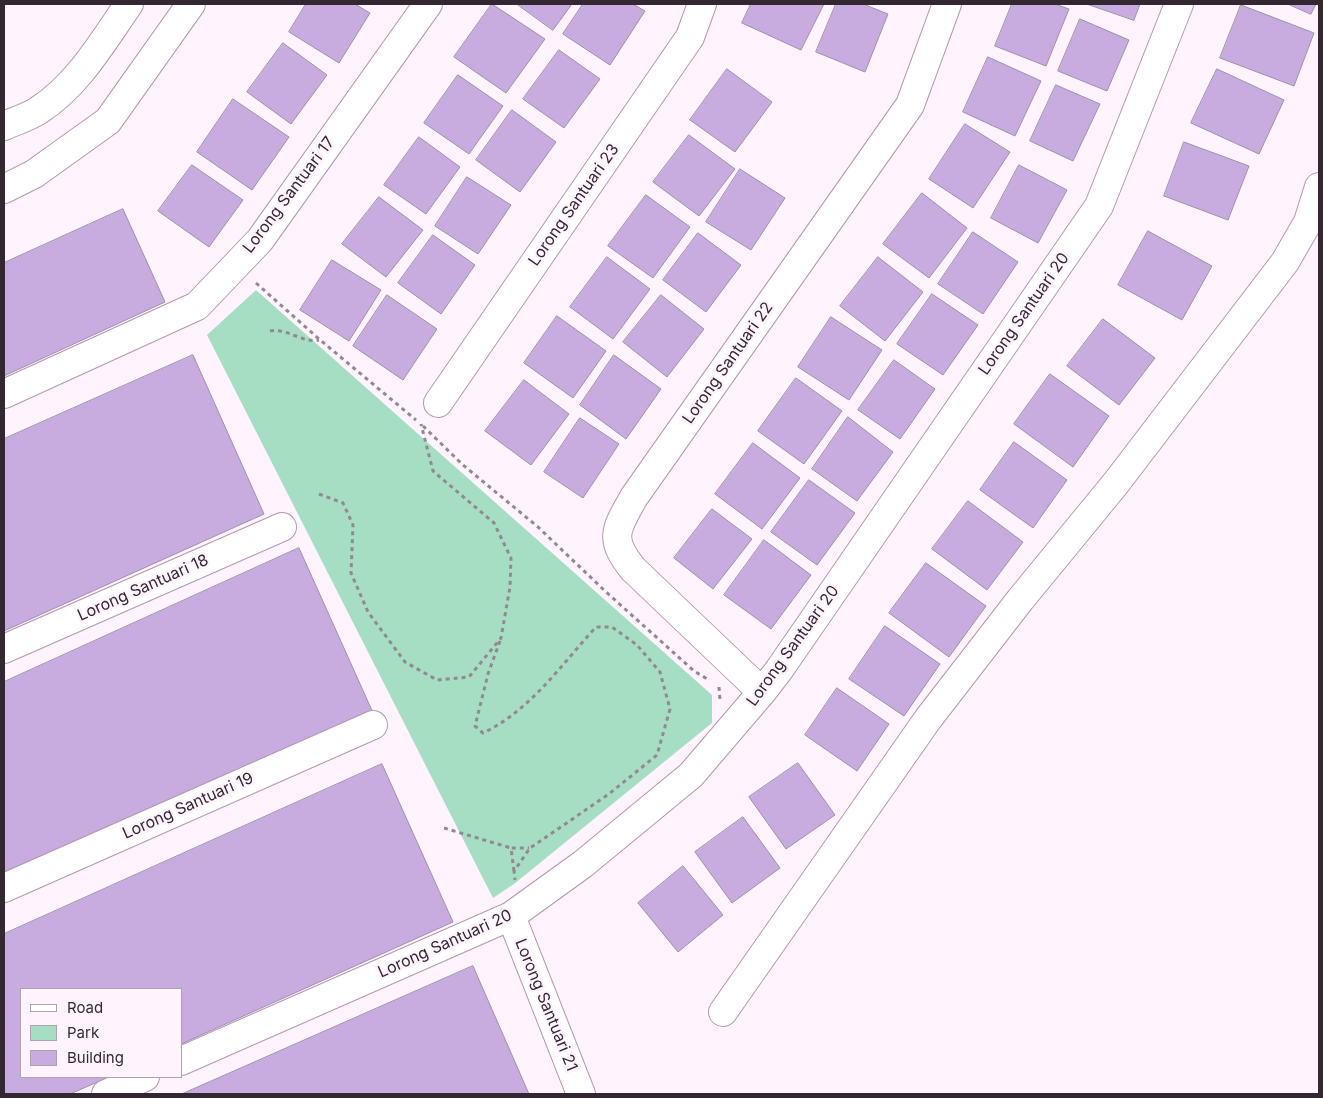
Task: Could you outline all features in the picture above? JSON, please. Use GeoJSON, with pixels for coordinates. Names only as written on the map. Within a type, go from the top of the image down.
{"type":"FeatureCollection","features":[{"type":"Feature","properties":{"kind":"street"},"geometry":{"type":"LineString","coordinates":[[4,126],[38,110],[66,89],[99,47],[128,4]]}},
{"type":"Feature","properties":{"kind":"street"},"geometry":{"type":"LineString","coordinates":[[4,189],[34,174],[108,121],[191,4]]}},
{"type":"Feature","properties":{"kind":"street","name":"Lorong Santuari 17"},"geometry":{"type":"LineString","coordinates":[[4,394],[197,306],[260,240],[428,4]]}},
{"type":"Feature","properties":{"kind":"street","name":"Lorong Santuari 23"},"geometry":{"type":"LineString","coordinates":[[438,403],[690,36],[702,4]]}},
{"type":"Feature","properties":{"kind":"street","name":"Lorong Santuari 22"},"geometry":{"type":"LineString","coordinates":[[762,692],[633,569],[622,556],[616,541],[622,518],[634,496],[910,105],[947,4]]}},
{"type":"Feature","properties":{"kind":"street","name":"Lorong Santuari 20"},"geometry":{"type":"LineString","coordinates":[[182,1061],[511,916],[583,864],[691,775],[762,692],[1098,206],[1179,4]]}},
{"type":"Feature","properties":{"kind":"street"},"geometry":{"type":"LineString","coordinates":[[722,1012],[928,719],[1020,600],[1116,483],[1285,262],[1308,222],[1319,187]]}},
{"type":"Feature","properties":{"kind":"street","name":"Lorong Santuari 18"},"geometry":{"type":"LineString","coordinates":[[4,649],[282,527]]}},
{"type":"Feature","properties":{"kind":"street","name":"Lorong Santuari 19"},"geometry":{"type":"LineString","coordinates":[[4,888],[373,725]]}},
{"type":"Feature","properties":{"kind":"street","name":"Lorong Santuari 21"},"geometry":{"type":"LineString","coordinates":[[511,916],[581,1094]]}},
{"type":"Feature","properties":{"kind":"street"},"geometry":{"type":"LineString","coordinates":[[106,1094],[143,1078]]}},
{"type":"Feature","properties":{"kind":"path"},"geometry":{"type":"LineString","coordinates":[[256,282],[319,340],[423,426],[463,465],[538,527],[605,591],[694,671],[710,681]]}},
{"type":"Feature","properties":{"kind":"path"},"geometry":{"type":"LineString","coordinates":[[270,331],[281,329],[308,341],[319,340]]}},
{"type":"Feature","properties":{"kind":"path"},"geometry":{"type":"LineString","coordinates":[[438,403],[423,426],[433,471],[494,523],[511,558],[510,587],[501,638],[488,674],[475,726],[483,733],[503,723],[540,692],[596,627],[612,627],[637,645],[660,672],[670,709],[657,755],[609,794],[530,848],[514,871]]}},
{"type":"Feature","properties":{"kind":"path"},"geometry":{"type":"LineString","coordinates":[[319,494],[344,503],[353,525],[352,573],[368,612],[405,662],[437,680],[469,677],[501,638]]}},
{"type":"Feature","properties":{"kind":"path"},"geometry":{"type":"LineString","coordinates":[[719,686],[720,703]]}},
{"type":"Feature","properties":{"kind":"path"},"geometry":{"type":"LineString","coordinates":[[444,828],[511,848],[530,848]]}},
{"type":"Feature","properties":{"kind":"path"},"geometry":{"type":"LineString","coordinates":[[511,848],[515,896],[505,904],[511,916]]}},
{"type":"Feature","properties":{"kind":"green space"},"geometry":{"type":"Polygon","coordinates":[[[256,290],[712,695],[712,723],[514,884],[493,898],[207,335],[256,290]]]}},
{"type":"Feature","properties":{"kind":"building"},"geometry":{"type":"Polygon","coordinates":[[[306,4],[355,4],[370,13],[339,63],[289,32],[306,4]]]}},
{"type":"Feature","properties":{"kind":"building"},"geometry":{"type":"Polygon","coordinates":[[[492,4],[545,39],[506,93],[454,57],[492,4]]]}},
{"type":"Feature","properties":{"kind":"building"},"geometry":{"type":"Polygon","coordinates":[[[517,4],[572,4],[553,30],[517,4]]]}},
{"type":"Feature","properties":{"kind":"building"},"geometry":{"type":"Polygon","coordinates":[[[583,4],[633,4],[645,11],[610,65],[563,34],[583,4]]]}},
{"type":"Feature","properties":{"kind":"building"},"geometry":{"type":"Polygon","coordinates":[[[751,4],[824,4],[801,50],[742,23],[751,4]]]}},
{"type":"Feature","properties":{"kind":"building"},"geometry":{"type":"Polygon","coordinates":[[[836,4],[863,4],[888,14],[865,72],[816,52],[836,4]]]}},
{"type":"Feature","properties":{"kind":"building"},"geometry":{"type":"Polygon","coordinates":[[[1012,4],[1055,4],[1069,9],[1046,66],[995,46],[1012,4]]]}},
{"type":"Feature","properties":{"kind":"building"},"geometry":{"type":"Polygon","coordinates":[[[1087,4],[1140,4],[1134,20],[1087,4]]]}},
{"type":"Feature","properties":{"kind":"building"},"geometry":{"type":"Polygon","coordinates":[[[1288,4],[1316,4],[1311,14],[1288,4]]]}},
{"type":"Feature","properties":{"kind":"building"},"geometry":{"type":"Polygon","coordinates":[[[1241,5],[1314,33],[1294,86],[1220,58],[1241,5]]]}},
{"type":"Feature","properties":{"kind":"building"},"geometry":{"type":"Polygon","coordinates":[[[1080,19],[1129,40],[1107,91],[1058,71],[1080,19]]]}},
{"type":"Feature","properties":{"kind":"building"},"geometry":{"type":"Polygon","coordinates":[[[283,43],[327,75],[291,124],[247,92],[283,43]]]}},
{"type":"Feature","properties":{"kind":"building"},"geometry":{"type":"Polygon","coordinates":[[[559,50],[600,79],[564,128],[523,99],[559,50]]]}},
{"type":"Feature","properties":{"kind":"building"},"geometry":{"type":"Polygon","coordinates":[[[988,57],[1041,81],[1015,136],[963,112],[988,57]]]}},
{"type":"Feature","properties":{"kind":"building"},"geometry":{"type":"Polygon","coordinates":[[[727,69],[772,102],[735,152],[690,120],[727,69]]]}},
{"type":"Feature","properties":{"kind":"building"},"geometry":{"type":"Polygon","coordinates":[[[1217,69],[1284,100],[1259,154],[1191,123],[1217,69]]]}},
{"type":"Feature","properties":{"kind":"building"},"geometry":{"type":"Polygon","coordinates":[[[458,75],[503,106],[469,154],[424,123],[458,75]]]}},
{"type":"Feature","properties":{"kind":"building"},"geometry":{"type":"Polygon","coordinates":[[[1056,85],[1100,104],[1073,161],[1030,141],[1056,85]]]}},
{"type":"Feature","properties":{"kind":"building"},"geometry":{"type":"Polygon","coordinates":[[[233,99],[289,137],[252,190],[197,152],[233,99]]]}},
{"type":"Feature","properties":{"kind":"building"},"geometry":{"type":"Polygon","coordinates":[[[512,110],[556,142],[520,192],[476,160],[512,110]]]}},
{"type":"Feature","properties":{"kind":"building"},"geometry":{"type":"Polygon","coordinates":[[[965,124],[1010,152],[973,208],[929,179],[965,124]]]}},
{"type":"Feature","properties":{"kind":"building"},"geometry":{"type":"Polygon","coordinates":[[[689,135],[735,169],[699,216],[653,182],[689,135]]]}},
{"type":"Feature","properties":{"kind":"building"},"geometry":{"type":"Polygon","coordinates":[[[419,137],[460,167],[426,214],[384,185],[419,137]]]}},
{"type":"Feature","properties":{"kind":"building"},"geometry":{"type":"Polygon","coordinates":[[[1184,142],[1249,166],[1228,220],[1164,196],[1184,142]]]}},
{"type":"Feature","properties":{"kind":"building"},"geometry":{"type":"Polygon","coordinates":[[[192,165],[243,200],[209,247],[158,211],[192,165]]]}},
{"type":"Feature","properties":{"kind":"building"},"geometry":{"type":"Polygon","coordinates":[[[1019,165],[1067,190],[1038,243],[991,218],[1019,165]]]}},
{"type":"Feature","properties":{"kind":"building"},"geometry":{"type":"Polygon","coordinates":[[[740,169],[785,198],[751,250],[706,222],[740,169]]]}},
{"type":"Feature","properties":{"kind":"building"},"geometry":{"type":"Polygon","coordinates":[[[467,177],[511,205],[478,254],[435,226],[467,177]]]}},
{"type":"Feature","properties":{"kind":"building"},"geometry":{"type":"Polygon","coordinates":[[[922,193],[967,228],[929,278],[883,244],[922,193]]]}},
{"type":"Feature","properties":{"kind":"building"},"geometry":{"type":"Polygon","coordinates":[[[646,195],[690,227],[653,278],[608,246],[646,195]]]}},
{"type":"Feature","properties":{"kind":"building"},"geometry":{"type":"Polygon","coordinates":[[[379,197],[423,230],[386,277],[342,244],[379,197]]]}},
{"type":"Feature","properties":{"kind":"building"},"geometry":{"type":"Polygon","coordinates":[[[123,209],[165,302],[4,376],[4,263],[123,209]]]}},
{"type":"Feature","properties":{"kind":"building"},"geometry":{"type":"Polygon","coordinates":[[[1148,231],[1212,266],[1182,320],[1118,285],[1148,231]]]}},
{"type":"Feature","properties":{"kind":"building"},"geometry":{"type":"Polygon","coordinates":[[[973,232],[1018,262],[983,314],[938,284],[973,232]]]}},
{"type":"Feature","properties":{"kind":"building"},"geometry":{"type":"Polygon","coordinates":[[[698,233],[741,265],[706,312],[663,280],[698,233]]]}},
{"type":"Feature","properties":{"kind":"building"},"geometry":{"type":"Polygon","coordinates":[[[433,235],[475,265],[441,314],[398,283],[433,235]]]}},
{"type":"Feature","properties":{"kind":"building"},"geometry":{"type":"Polygon","coordinates":[[[607,257],[650,289],[613,339],[570,307],[607,257]]]}},
{"type":"Feature","properties":{"kind":"building"},"geometry":{"type":"Polygon","coordinates":[[[878,257],[923,292],[885,341],[840,306],[878,257]]]}},
{"type":"Feature","properties":{"kind":"building"},"geometry":{"type":"Polygon","coordinates":[[[332,260],[381,290],[349,341],[300,310],[332,260]]]}},
{"type":"Feature","properties":{"kind":"building"},"geometry":{"type":"Polygon","coordinates":[[[932,294],[978,325],[943,375],[897,344],[932,294]]]}},
{"type":"Feature","properties":{"kind":"building"},"geometry":{"type":"Polygon","coordinates":[[[387,295],[437,329],[403,380],[353,346],[387,295]]]}},
{"type":"Feature","properties":{"kind":"building"},"geometry":{"type":"Polygon","coordinates":[[[661,295],[704,329],[667,377],[623,342],[661,295]]]}},
{"type":"Feature","properties":{"kind":"building"},"geometry":{"type":"Polygon","coordinates":[[[557,316],[606,351],[573,398],[524,363],[557,316]]]}},
{"type":"Feature","properties":{"kind":"building"},"geometry":{"type":"Polygon","coordinates":[[[831,317],[882,350],[849,400],[798,367],[831,317]]]}},
{"type":"Feature","properties":{"kind":"building"},"geometry":{"type":"Polygon","coordinates":[[[1103,319],[1155,358],[1119,405],[1067,366],[1103,319]]]}},
{"type":"Feature","properties":{"kind":"building"},"geometry":{"type":"Polygon","coordinates":[[[193,355],[264,514],[4,631],[4,439],[193,355]]]}},
{"type":"Feature","properties":{"kind":"building"},"geometry":{"type":"Polygon","coordinates":[[[614,355],[661,389],[626,439],[580,405],[614,355]]]}},
{"type":"Feature","properties":{"kind":"building"},"geometry":{"type":"Polygon","coordinates":[[[894,360],[935,389],[900,439],[858,410],[894,360]]]}},
{"type":"Feature","properties":{"kind":"building"},"geometry":{"type":"Polygon","coordinates":[[[1050,374],[1109,416],[1073,467],[1014,424],[1050,374]]]}},
{"type":"Feature","properties":{"kind":"building"},"geometry":{"type":"Polygon","coordinates":[[[796,378],[842,411],[804,464],[758,431],[796,378]]]}},
{"type":"Feature","properties":{"kind":"building"},"geometry":{"type":"Polygon","coordinates":[[[524,380],[569,414],[531,465],[485,431],[524,380]]]}},
{"type":"Feature","properties":{"kind":"building"},"geometry":{"type":"Polygon","coordinates":[[[848,417],[893,452],[857,501],[812,469],[848,417]]]}},
{"type":"Feature","properties":{"kind":"building"},"geometry":{"type":"Polygon","coordinates":[[[580,418],[619,444],[583,498],[544,472],[580,418]]]}},
{"type":"Feature","properties":{"kind":"building"},"geometry":{"type":"Polygon","coordinates":[[[1014,442],[1067,480],[1033,528],[980,490],[1014,442]]]}},
{"type":"Feature","properties":{"kind":"building"},"geometry":{"type":"Polygon","coordinates":[[[753,443],[800,478],[762,529],[715,494],[753,443]]]}},
{"type":"Feature","properties":{"kind":"building"},"geometry":{"type":"Polygon","coordinates":[[[809,480],[855,513],[817,565],[771,532],[809,480]]]}},
{"type":"Feature","properties":{"kind":"building"},"geometry":{"type":"Polygon","coordinates":[[[968,501],[1023,542],[987,590],[932,549],[968,501]]]}},
{"type":"Feature","properties":{"kind":"building"},"geometry":{"type":"Polygon","coordinates":[[[712,509],[752,539],[713,589],[674,558],[712,509]]]}},
{"type":"Feature","properties":{"kind":"building"},"geometry":{"type":"Polygon","coordinates":[[[764,540],[811,575],[771,629],[724,595],[764,540]]]}},
{"type":"Feature","properties":{"kind":"building"},"geometry":{"type":"Polygon","coordinates":[[[299,548],[374,715],[4,882],[4,682],[299,548]]]}},
{"type":"Feature","properties":{"kind":"building"},"geometry":{"type":"Polygon","coordinates":[[[926,563],[986,606],[949,657],[889,613],[926,563]]]}},
{"type":"Feature","properties":{"kind":"building"},"geometry":{"type":"Polygon","coordinates":[[[885,626],[940,664],[904,716],[849,679],[885,626]]]}},
{"type":"Feature","properties":{"kind":"building"},"geometry":{"type":"Polygon","coordinates":[[[837,688],[889,724],[857,771],[805,735],[837,688]]]}},
{"type":"Feature","properties":{"kind":"building"},"geometry":{"type":"Polygon","coordinates":[[[798,763],[835,815],[786,849],[749,797],[798,763]]]}},
{"type":"Feature","properties":{"kind":"building"},"geometry":{"type":"Polygon","coordinates":[[[382,764],[453,922],[182,1044],[182,988],[20,988],[20,1078],[107,1078],[70,1094],[4,1094],[4,934],[382,764]]]}},
{"type":"Feature","properties":{"kind":"building"},"geometry":{"type":"Polygon","coordinates":[[[743,817],[780,868],[732,903],[695,852],[743,817]]]}},
{"type":"Feature","properties":{"kind":"building"},"geometry":{"type":"Polygon","coordinates":[[[683,866],[723,915],[678,952],[638,903],[683,866]]]}},
{"type":"Feature","properties":{"kind":"building"},"geometry":{"type":"Polygon","coordinates":[[[473,966],[529,1094],[182,1094],[473,966]]]}}]}
